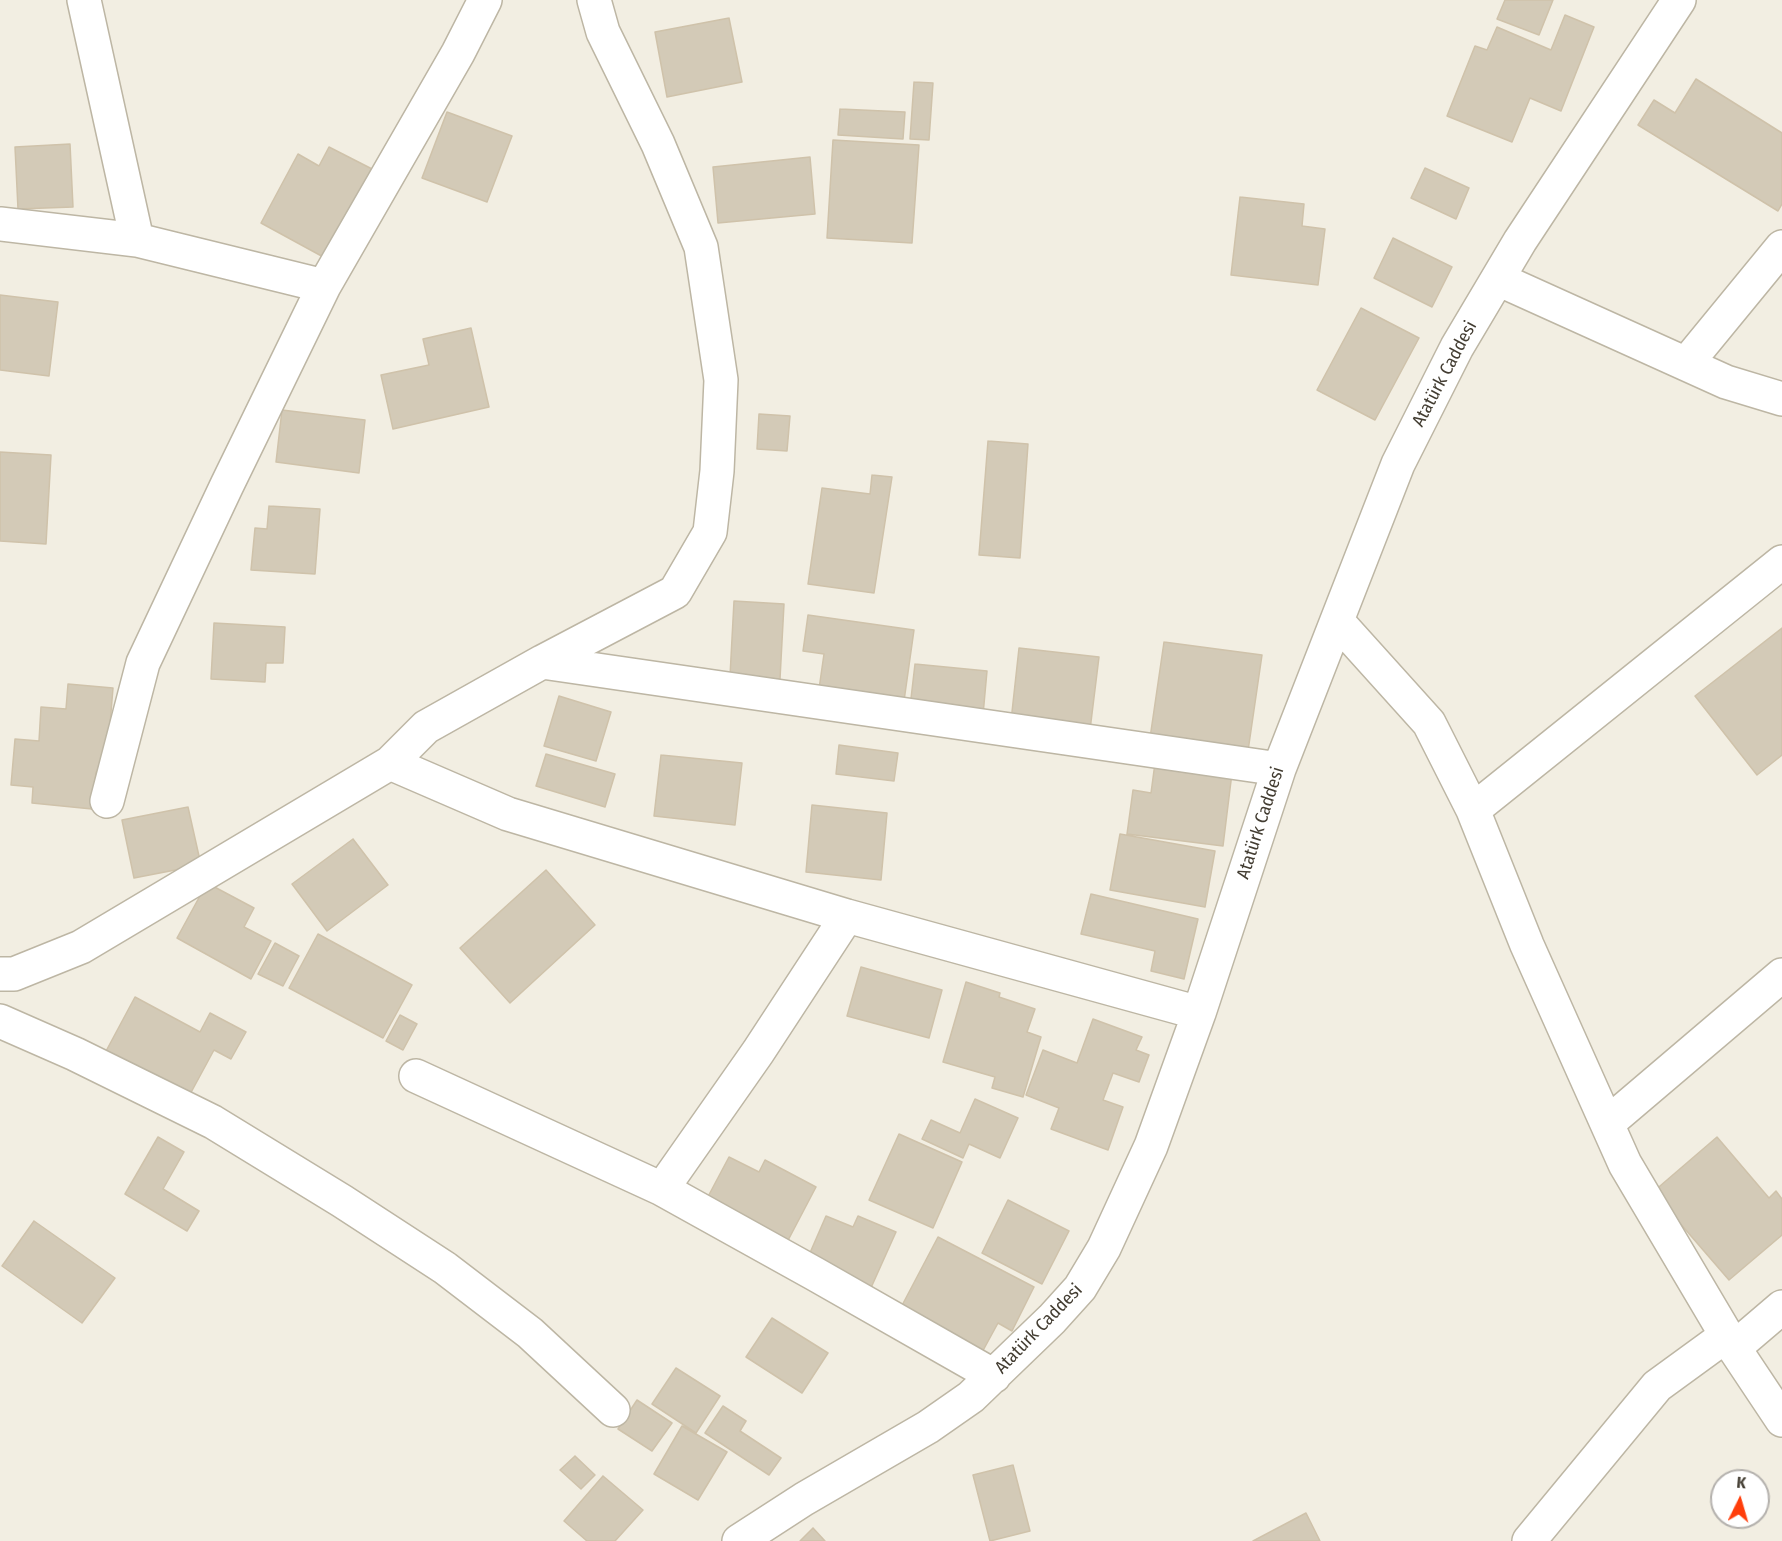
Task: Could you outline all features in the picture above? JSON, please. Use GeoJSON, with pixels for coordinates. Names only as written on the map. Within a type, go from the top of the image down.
{"type":"FeatureCollection","features":[{"type":"Feature","properties":{"kind":"street"},"geometry":{"type":"LineString","coordinates":[[84,0],[137,240]]}},
{"type":"Feature","properties":{"kind":"street"},"geometry":{"type":"LineString","coordinates":[[107,801],[143,663],[227,485],[324,286],[458,53],[485,0]]}},
{"type":"Feature","properties":{"kind":"street"},"geometry":{"type":"LineString","coordinates":[[0,974],[14,974],[81,947],[390,763],[426,727],[542,662],[675,592],[710,532],[717,471],[722,380],[700,247],[658,144],[603,32],[594,0]]}},
{"type":"Feature","properties":{"kind":"street","name":"Atatürk Caddesi"},"geometry":{"type":"LineString","coordinates":[[739,1541],[804,1499],[928,1427],[971,1397],[1052,1319],[1080,1288],[1104,1248],[1151,1146],[1199,1013],[1279,769],[1398,464],[1457,347],[1520,242],[1678,0]]}},
{"type":"Feature","properties":{"kind":"street"},"geometry":{"type":"LineString","coordinates":[[0,224],[137,240],[324,286]]}},
{"type":"Feature","properties":{"kind":"street"},"geometry":{"type":"LineString","coordinates":[[1686,364],[1782,248]]}},
{"type":"Feature","properties":{"kind":"street"},"geometry":{"type":"LineString","coordinates":[[1498,279],[1726,382],[1782,399]]}},
{"type":"Feature","properties":{"kind":"street"},"geometry":{"type":"LineString","coordinates":[[1473,810],[1782,561]]}},
{"type":"Feature","properties":{"kind":"street"},"geometry":{"type":"LineString","coordinates":[[1338,622],[1429,723],[1473,810],[1527,945],[1625,1164],[1731,1341],[1782,1420]]}},
{"type":"Feature","properties":{"kind":"street"},"geometry":{"type":"LineString","coordinates":[[542,662],[1279,769]]}},
{"type":"Feature","properties":{"kind":"street"},"geometry":{"type":"LineString","coordinates":[[390,763],[508,814],[847,916],[1199,1013]]}},
{"type":"Feature","properties":{"kind":"street"},"geometry":{"type":"LineString","coordinates":[[662,1189],[758,1052],[847,916]]}},
{"type":"Feature","properties":{"kind":"street"},"geometry":{"type":"LineString","coordinates":[[1608,1123],[1782,975]]}},
{"type":"Feature","properties":{"kind":"street"},"geometry":{"type":"LineString","coordinates":[[0,1021],[75,1054],[213,1122],[342,1201],[445,1268],[520,1326],[613,1410]]}},
{"type":"Feature","properties":{"kind":"street"},"geometry":{"type":"LineString","coordinates":[[416,1076],[662,1189],[994,1376]]}},
{"type":"Feature","properties":{"kind":"street"},"geometry":{"type":"LineString","coordinates":[[1529,1541],[1657,1386],[1782,1307]]}},
{"type":"Feature","properties":{"kind":"building"},"geometry":{"type":"Polygon","coordinates":[[[1505,0],[1553,0],[1539,35],[1497,19],[1505,0]]]}},
{"type":"Feature","properties":{"kind":"building"},"geometry":{"type":"Polygon","coordinates":[[[1565,15],[1594,27],[1561,111],[1530,98],[1512,142],[1447,116],[1475,46],[1487,50],[1497,27],[1551,50],[1565,15]]]}},
{"type":"Feature","properties":{"kind":"building"},"geometry":{"type":"Polygon","coordinates":[[[729,18],[742,82],[667,97],[655,32],[729,18]]]}},
{"type":"Feature","properties":{"kind":"building"},"geometry":{"type":"Polygon","coordinates":[[[1696,79],[1782,133],[1782,204],[1778,211],[1638,125],[1654,100],[1675,113],[1696,79]]]}},
{"type":"Feature","properties":{"kind":"building"},"geometry":{"type":"Polygon","coordinates":[[[914,82],[933,83],[929,140],[910,139],[914,82]]]}},
{"type":"Feature","properties":{"kind":"building"},"geometry":{"type":"Polygon","coordinates":[[[840,109],[905,112],[903,139],[838,135],[840,109]]]}},
{"type":"Feature","properties":{"kind":"building"},"geometry":{"type":"Polygon","coordinates":[[[447,112],[512,136],[487,202],[422,178],[447,112]]]}},
{"type":"Feature","properties":{"kind":"building"},"geometry":{"type":"Polygon","coordinates":[[[833,140],[919,145],[912,243],[827,238],[833,140]]]}},
{"type":"Feature","properties":{"kind":"building"},"geometry":{"type":"Polygon","coordinates":[[[70,144],[73,207],[18,209],[15,147],[70,144]]]}},
{"type":"Feature","properties":{"kind":"building"},"geometry":{"type":"Polygon","coordinates":[[[329,147],[376,171],[327,259],[261,223],[298,154],[319,166],[329,147]]]}},
{"type":"Feature","properties":{"kind":"building"},"geometry":{"type":"Polygon","coordinates":[[[810,157],[815,214],[718,223],[713,167],[810,157]]]}},
{"type":"Feature","properties":{"kind":"building"},"geometry":{"type":"Polygon","coordinates":[[[1425,168],[1469,188],[1456,219],[1411,198],[1425,168]]]}},
{"type":"Feature","properties":{"kind":"building"},"geometry":{"type":"Polygon","coordinates":[[[1240,197],[1304,204],[1302,226],[1325,229],[1318,285],[1231,275],[1240,197]]]}},
{"type":"Feature","properties":{"kind":"building"},"geometry":{"type":"Polygon","coordinates":[[[1393,238],[1452,267],[1432,307],[1374,278],[1393,238]]]}},
{"type":"Feature","properties":{"kind":"building"},"geometry":{"type":"Polygon","coordinates":[[[0,295],[58,302],[49,376],[0,370],[0,295]]]}},
{"type":"Feature","properties":{"kind":"building"},"geometry":{"type":"Polygon","coordinates":[[[1361,308],[1419,338],[1375,420],[1317,390],[1361,308]]]}},
{"type":"Feature","properties":{"kind":"building"},"geometry":{"type":"Polygon","coordinates":[[[471,328],[489,407],[393,429],[381,375],[429,365],[423,339],[471,328]]]}},
{"type":"Feature","properties":{"kind":"building"},"geometry":{"type":"Polygon","coordinates":[[[282,410],[365,420],[359,473],[276,462],[282,410]]]}},
{"type":"Feature","properties":{"kind":"building"},"geometry":{"type":"Polygon","coordinates":[[[759,414],[790,416],[787,451],[757,449],[759,414]]]}},
{"type":"Feature","properties":{"kind":"building"},"geometry":{"type":"Polygon","coordinates":[[[988,441],[1028,444],[1020,558],[979,555],[988,441]]]}},
{"type":"Feature","properties":{"kind":"building"},"geometry":{"type":"Polygon","coordinates":[[[0,452],[51,455],[46,544],[0,541],[0,452]]]}},
{"type":"Feature","properties":{"kind":"building"},"geometry":{"type":"Polygon","coordinates":[[[872,475],[892,477],[874,593],[808,584],[822,488],[870,494],[872,475]]]}},
{"type":"Feature","properties":{"kind":"building"},"geometry":{"type":"Polygon","coordinates":[[[269,506],[320,509],[315,574],[251,570],[255,528],[267,529],[269,506]]]}},
{"type":"Feature","properties":{"kind":"building"},"geometry":{"type":"Polygon","coordinates":[[[734,601],[784,604],[780,679],[730,676],[734,601]]]}},
{"type":"Feature","properties":{"kind":"building"},"geometry":{"type":"Polygon","coordinates":[[[808,615],[914,630],[904,701],[819,689],[824,654],[803,651],[808,615]]]}},
{"type":"Feature","properties":{"kind":"building"},"geometry":{"type":"Polygon","coordinates":[[[214,623],[285,627],[283,663],[266,663],[265,682],[211,679],[214,623]]]}},
{"type":"Feature","properties":{"kind":"building"},"geometry":{"type":"Polygon","coordinates":[[[1782,628],[1782,755],[1757,775],[1695,696],[1782,628]]]}},
{"type":"Feature","properties":{"kind":"building"},"geometry":{"type":"Polygon","coordinates":[[[1164,642],[1262,655],[1248,751],[1150,738],[1164,642]]]}},
{"type":"Feature","properties":{"kind":"building"},"geometry":{"type":"Polygon","coordinates":[[[1019,648],[1099,657],[1090,730],[1011,721],[1019,648]]]}},
{"type":"Feature","properties":{"kind":"building"},"geometry":{"type":"Polygon","coordinates":[[[915,664],[987,671],[983,715],[910,707],[915,664]]]}},
{"type":"Feature","properties":{"kind":"building"},"geometry":{"type":"Polygon","coordinates":[[[68,684],[113,688],[106,773],[96,772],[92,809],[32,803],[33,787],[11,785],[15,739],[39,741],[41,707],[66,709],[68,684]]]}},
{"type":"Feature","properties":{"kind":"building"},"geometry":{"type":"Polygon","coordinates":[[[559,696],[611,712],[596,761],[544,746],[559,696]]]}},
{"type":"Feature","properties":{"kind":"building"},"geometry":{"type":"Polygon","coordinates":[[[839,745],[898,753],[894,781],[836,774],[839,745]]]}},
{"type":"Feature","properties":{"kind":"building"},"geometry":{"type":"Polygon","coordinates":[[[546,754],[615,774],[605,807],[536,786],[546,754]]]}},
{"type":"Feature","properties":{"kind":"building"},"geometry":{"type":"Polygon","coordinates":[[[661,755],[742,763],[735,825],[654,816],[661,755]]]}},
{"type":"Feature","properties":{"kind":"building"},"geometry":{"type":"Polygon","coordinates":[[[1155,763],[1232,773],[1223,846],[1127,834],[1133,790],[1151,793],[1155,763]]]}},
{"type":"Feature","properties":{"kind":"building"},"geometry":{"type":"Polygon","coordinates":[[[812,805],[887,813],[881,880],[806,872],[812,805]]]}},
{"type":"Feature","properties":{"kind":"building"},"geometry":{"type":"Polygon","coordinates":[[[188,807],[201,865],[134,878],[122,820],[188,807]]]}},
{"type":"Feature","properties":{"kind":"building"},"geometry":{"type":"Polygon","coordinates":[[[1120,834],[1215,851],[1205,907],[1110,890],[1120,834]]]}},
{"type":"Feature","properties":{"kind":"building"},"geometry":{"type":"Polygon","coordinates":[[[353,839],[388,885],[327,931],[292,884],[353,839]]]}},
{"type":"Feature","properties":{"kind":"building"},"geometry":{"type":"Polygon","coordinates":[[[546,870],[595,925],[510,1003],[460,948],[546,870]]]}},
{"type":"Feature","properties":{"kind":"building"},"geometry":{"type":"Polygon","coordinates":[[[207,883],[254,908],[244,927],[271,941],[251,979],[177,938],[207,883]]]}},
{"type":"Feature","properties":{"kind":"building"},"geometry":{"type":"Polygon","coordinates":[[[1091,894],[1198,919],[1184,979],[1151,971],[1155,951],[1081,934],[1091,894]]]}},
{"type":"Feature","properties":{"kind":"building"},"geometry":{"type":"Polygon","coordinates":[[[318,934],[412,985],[383,1038],[289,988],[318,934]]]}},
{"type":"Feature","properties":{"kind":"building"},"geometry":{"type":"Polygon","coordinates":[[[275,943],[299,956],[283,986],[258,974],[275,943]]]}},
{"type":"Feature","properties":{"kind":"building"},"geometry":{"type":"Polygon","coordinates":[[[861,967],[942,990],[929,1038],[847,1016],[861,967]]]}},
{"type":"Feature","properties":{"kind":"building"},"geometry":{"type":"Polygon","coordinates":[[[966,982],[1000,993],[999,997],[1035,1009],[1027,1032],[1041,1037],[1023,1097],[992,1088],[995,1077],[943,1062],[966,982]]]}},
{"type":"Feature","properties":{"kind":"building"},"geometry":{"type":"Polygon","coordinates":[[[135,997],[200,1032],[210,1013],[246,1032],[231,1059],[214,1050],[188,1098],[105,1053],[135,997]]]}},
{"type":"Feature","properties":{"kind":"building"},"geometry":{"type":"Polygon","coordinates":[[[400,1015],[417,1024],[403,1050],[386,1041],[400,1015]]]}},
{"type":"Feature","properties":{"kind":"building"},"geometry":{"type":"Polygon","coordinates":[[[1093,1019],[1142,1037],[1136,1050],[1149,1055],[1139,1082],[1113,1073],[1103,1100],[1123,1107],[1108,1150],[1051,1129],[1059,1108],[1026,1095],[1043,1050],[1077,1063],[1093,1019]]]}},
{"type":"Feature","properties":{"kind":"building"},"geometry":{"type":"Polygon","coordinates":[[[975,1099],[1018,1118],[1000,1158],[969,1144],[963,1158],[922,1139],[931,1120],[960,1133],[975,1099]]]}},
{"type":"Feature","properties":{"kind":"building"},"geometry":{"type":"Polygon","coordinates":[[[899,1134],[962,1162],[933,1228],[869,1200],[899,1134]]]}},
{"type":"Feature","properties":{"kind":"building"},"geometry":{"type":"Polygon","coordinates":[[[158,1137],[184,1152],[163,1189],[199,1211],[187,1231],[125,1194],[158,1137]]]}},
{"type":"Feature","properties":{"kind":"building"},"geometry":{"type":"Polygon","coordinates":[[[1717,1137],[1769,1198],[1776,1191],[1782,1199],[1782,1235],[1729,1280],[1653,1192],[1717,1137]]]}},
{"type":"Feature","properties":{"kind":"building"},"geometry":{"type":"Polygon","coordinates":[[[729,1157],[759,1172],[765,1160],[816,1187],[784,1248],[703,1206],[729,1157]]]}},
{"type":"Feature","properties":{"kind":"building"},"geometry":{"type":"Polygon","coordinates":[[[1008,1200],[1069,1231],[1042,1284],[982,1253],[1008,1200]]]}},
{"type":"Feature","properties":{"kind":"building"},"geometry":{"type":"Polygon","coordinates":[[[826,1216],[853,1227],[858,1216],[896,1232],[870,1290],[806,1262],[826,1216]]]}},
{"type":"Feature","properties":{"kind":"building"},"geometry":{"type":"Polygon","coordinates":[[[34,1221],[115,1278],[82,1323],[2,1266],[34,1221]]]}},
{"type":"Feature","properties":{"kind":"building"},"geometry":{"type":"Polygon","coordinates":[[[938,1237],[1034,1287],[1012,1331],[998,1323],[980,1356],[898,1313],[938,1237]]]}},
{"type":"Feature","properties":{"kind":"building"},"geometry":{"type":"Polygon","coordinates":[[[772,1318],[828,1353],[802,1393],[746,1357],[772,1318]]]}},
{"type":"Feature","properties":{"kind":"building"},"geometry":{"type":"Polygon","coordinates":[[[676,1368],[720,1396],[696,1433],[652,1404],[676,1368]]]}},
{"type":"Feature","properties":{"kind":"building"},"geometry":{"type":"Polygon","coordinates":[[[637,1400],[672,1423],[652,1451],[618,1429],[637,1400]]]}},
{"type":"Feature","properties":{"kind":"building"},"geometry":{"type":"Polygon","coordinates":[[[723,1406],[746,1421],[740,1431],[781,1458],[769,1475],[705,1433],[723,1406]]]}},
{"type":"Feature","properties":{"kind":"building"},"geometry":{"type":"Polygon","coordinates":[[[682,1426],[727,1452],[698,1500],[654,1474],[682,1426]]]}},
{"type":"Feature","properties":{"kind":"building"},"geometry":{"type":"Polygon","coordinates":[[[575,1456],[595,1475],[581,1489],[560,1470],[575,1456]]]}},
{"type":"Feature","properties":{"kind":"building"},"geometry":{"type":"Polygon","coordinates":[[[1013,1465],[1030,1531],[990,1541],[973,1475],[1013,1465]]]}},
{"type":"Feature","properties":{"kind":"building"},"geometry":{"type":"Polygon","coordinates":[[[603,1476],[643,1510],[615,1541],[587,1541],[564,1521],[603,1476]]]}},
{"type":"Feature","properties":{"kind":"building"},"geometry":{"type":"Polygon","coordinates":[[[1306,1513],[1320,1541],[1253,1541],[1306,1513]]]}},
{"type":"Feature","properties":{"kind":"building"},"geometry":{"type":"Polygon","coordinates":[[[813,1528],[825,1541],[800,1541],[813,1528]]]}}]}
